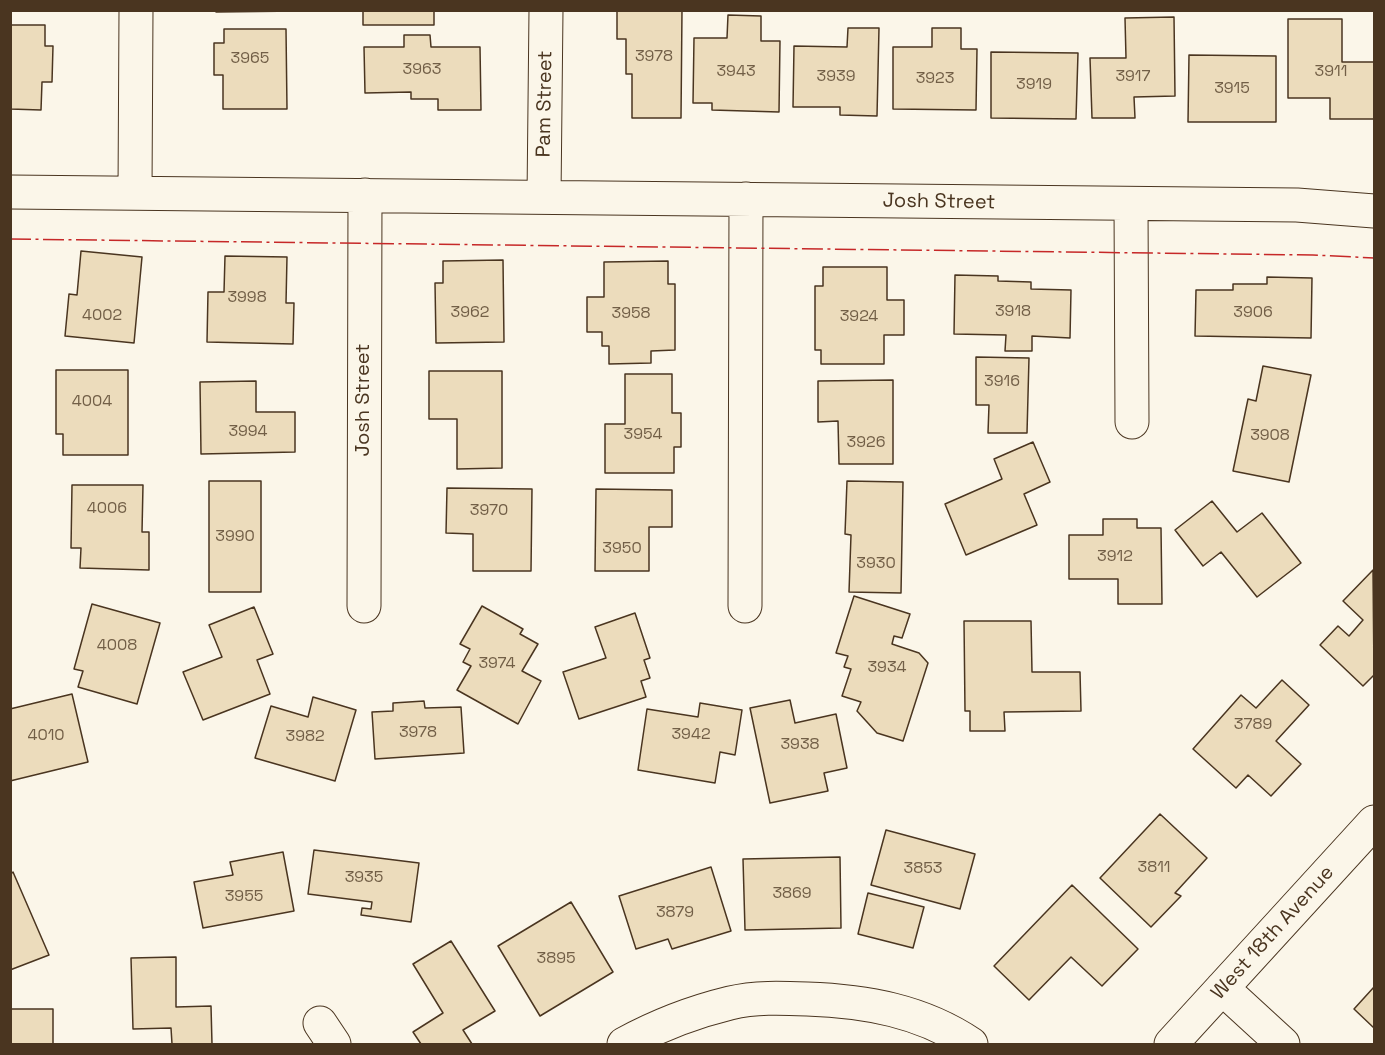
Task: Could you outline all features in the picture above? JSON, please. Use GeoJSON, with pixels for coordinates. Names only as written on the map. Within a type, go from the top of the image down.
{"type":"FeatureCollection","features":[{"type":"Feature","properties":{"kind":"street"},"geometry":{"type":"LineString","coordinates":[[135,10],[135,192]]}},
{"type":"Feature","properties":{"kind":"street","name":"Pam Street"},"geometry":{"type":"LineString","coordinates":[[544,197],[546,10]]}},
{"type":"Feature","properties":{"kind":"street","name":"Josh Street"},"geometry":{"type":"LineString","coordinates":[[10,192],[1297,206],[1374,211]]}},
{"type":"Feature","properties":{"kind":"street","name":"Josh Street"},"geometry":{"type":"LineString","coordinates":[[364,606],[365,195]]}},
{"type":"Feature","properties":{"kind":"street"},"geometry":{"type":"LineString","coordinates":[[745,606],[746,199]]}},
{"type":"Feature","properties":{"kind":"street"},"geometry":{"type":"LineString","coordinates":[[1131,204],[1132,422]]}},
{"type":"Feature","properties":{"kind":"street","name":"West 18th Avenue"},"geometry":{"type":"LineString","coordinates":[[1171,1044],[1374,822]]}},
{"type":"Feature","properties":{"kind":"street"},"geometry":{"type":"LineString","coordinates":[[1222,988],[1283,1044]]}},
{"type":"Feature","properties":{"kind":"street"},"geometry":{"type":"LineString","coordinates":[[624,1044],[645,1032],[684,1017],[731,1003],[772,998],[845,1000],[892,1008],[923,1018],[971,1044]]}},
{"type":"Feature","properties":{"kind":"building"},"geometry":{"type":"Polygon","coordinates":[[[216,10],[299,10],[299,11],[216,12],[216,10]]]}},
{"type":"Feature","properties":{"kind":"building"},"geometry":{"type":"Polygon","coordinates":[[[363,10],[434,10],[434,25],[363,25],[363,10]]]}},
{"type":"Feature","properties":{"kind":"building"},"geometry":{"type":"Polygon","coordinates":[[[617,10],[682,10],[681,118],[632,118],[632,74],[626,74],[626,39],[617,39],[617,10]]]}},
{"type":"Feature","properties":{"kind":"building"},"geometry":{"type":"Polygon","coordinates":[[[728,15],[761,16],[761,41],[780,41],[779,112],[712,110],[712,103],[693,103],[694,38],[727,38],[728,15]]]}},
{"type":"Feature","properties":{"kind":"building"},"geometry":{"type":"Polygon","coordinates":[[[1174,17],[1175,96],[1134,97],[1135,118],[1092,118],[1090,58],[1126,58],[1125,18],[1174,17]]]}},
{"type":"Feature","properties":{"kind":"building"},"geometry":{"type":"Polygon","coordinates":[[[1288,19],[1342,19],[1342,62],[1374,62],[1374,119],[1330,119],[1330,98],[1288,98],[1288,19]]]}},
{"type":"Feature","properties":{"kind":"building"},"geometry":{"type":"Polygon","coordinates":[[[10,25],[45,25],[45,46],[53,46],[52,82],[42,82],[41,110],[10,109],[10,25]]]}},
{"type":"Feature","properties":{"kind":"building"},"geometry":{"type":"Polygon","coordinates":[[[848,28],[879,28],[877,116],[840,115],[840,107],[793,107],[794,46],[847,47],[848,28]]]}},
{"type":"Feature","properties":{"kind":"building"},"geometry":{"type":"Polygon","coordinates":[[[932,28],[961,28],[961,49],[977,49],[976,110],[893,109],[893,47],[932,47],[932,28]]]}},
{"type":"Feature","properties":{"kind":"building"},"geometry":{"type":"Polygon","coordinates":[[[224,29],[286,29],[287,109],[223,109],[223,75],[214,75],[214,43],[224,43],[224,29]]]}},
{"type":"Feature","properties":{"kind":"building"},"geometry":{"type":"Polygon","coordinates":[[[404,35],[430,35],[431,47],[480,47],[481,110],[438,110],[438,99],[411,99],[411,92],[365,93],[364,47],[404,47],[404,35]]]}},
{"type":"Feature","properties":{"kind":"building"},"geometry":{"type":"Polygon","coordinates":[[[991,52],[1078,53],[1076,119],[991,118],[991,52]]]}},
{"type":"Feature","properties":{"kind":"building"},"geometry":{"type":"Polygon","coordinates":[[[1189,55],[1276,56],[1276,122],[1188,122],[1189,55]]]}},
{"type":"Feature","properties":{"kind":"building"},"geometry":{"type":"Polygon","coordinates":[[[81,251],[142,257],[134,343],[65,336],[69,294],[77,295],[81,251]]]}},
{"type":"Feature","properties":{"kind":"building"},"geometry":{"type":"Polygon","coordinates":[[[225,256],[287,257],[286,303],[294,303],[293,344],[207,342],[208,292],[224,292],[225,256]]]}},
{"type":"Feature","properties":{"kind":"building"},"geometry":{"type":"Polygon","coordinates":[[[503,260],[504,342],[436,343],[435,283],[443,283],[443,261],[503,260]]]}},
{"type":"Feature","properties":{"kind":"building"},"geometry":{"type":"Polygon","coordinates":[[[668,261],[668,284],[675,284],[675,350],[651,351],[651,363],[609,364],[609,346],[602,346],[602,332],[587,332],[587,297],[604,297],[604,262],[668,261]]]}},
{"type":"Feature","properties":{"kind":"building"},"geometry":{"type":"Polygon","coordinates":[[[823,267],[887,267],[887,300],[904,300],[904,335],[884,335],[884,364],[821,364],[821,350],[815,350],[815,286],[823,286],[823,267]]]}},
{"type":"Feature","properties":{"kind":"building"},"geometry":{"type":"Polygon","coordinates":[[[955,275],[998,276],[998,281],[1031,282],[1031,289],[1071,290],[1070,338],[1032,336],[1032,351],[1005,351],[1006,335],[954,334],[955,275]]]}},
{"type":"Feature","properties":{"kind":"building"},"geometry":{"type":"Polygon","coordinates":[[[1267,277],[1312,278],[1311,338],[1195,336],[1196,290],[1233,290],[1233,284],[1267,284],[1267,277]]]}},
{"type":"Feature","properties":{"kind":"building"},"geometry":{"type":"Polygon","coordinates":[[[976,357],[1029,358],[1027,433],[988,433],[989,405],[976,405],[976,357]]]}},
{"type":"Feature","properties":{"kind":"building"},"geometry":{"type":"Polygon","coordinates":[[[1263,366],[1311,375],[1289,482],[1233,471],[1248,399],[1256,401],[1263,366]]]}},
{"type":"Feature","properties":{"kind":"building"},"geometry":{"type":"Polygon","coordinates":[[[56,370],[128,370],[128,455],[63,455],[63,434],[56,434],[56,370]]]}},
{"type":"Feature","properties":{"kind":"building"},"geometry":{"type":"Polygon","coordinates":[[[429,371],[502,371],[502,468],[457,469],[457,419],[429,419],[429,371]]]}},
{"type":"Feature","properties":{"kind":"building"},"geometry":{"type":"Polygon","coordinates":[[[625,374],[672,374],[672,413],[681,413],[681,447],[674,447],[674,473],[605,473],[605,424],[625,424],[625,374]]]}},
{"type":"Feature","properties":{"kind":"building"},"geometry":{"type":"Polygon","coordinates":[[[893,380],[893,464],[839,464],[838,421],[818,422],[818,381],[893,380]]]}},
{"type":"Feature","properties":{"kind":"building"},"geometry":{"type":"Polygon","coordinates":[[[256,381],[256,412],[295,412],[295,452],[201,454],[200,382],[256,381]]]}},
{"type":"Feature","properties":{"kind":"building"},"geometry":{"type":"Polygon","coordinates":[[[1033,442],[1050,482],[1024,494],[1037,525],[966,555],[945,504],[1002,479],[994,459],[1033,442]]]}},
{"type":"Feature","properties":{"kind":"building"},"geometry":{"type":"Polygon","coordinates":[[[209,481],[261,481],[261,592],[209,592],[209,481]]]}},
{"type":"Feature","properties":{"kind":"building"},"geometry":{"type":"Polygon","coordinates":[[[847,481],[903,482],[901,593],[849,592],[851,535],[845,534],[847,481]]]}},
{"type":"Feature","properties":{"kind":"building"},"geometry":{"type":"Polygon","coordinates":[[[72,485],[143,485],[142,532],[149,532],[149,570],[80,568],[81,548],[71,548],[72,485]]]}},
{"type":"Feature","properties":{"kind":"building"},"geometry":{"type":"Polygon","coordinates":[[[447,488],[532,489],[531,571],[473,571],[473,534],[446,533],[447,488]]]}},
{"type":"Feature","properties":{"kind":"building"},"geometry":{"type":"Polygon","coordinates":[[[596,489],[672,490],[672,527],[649,527],[649,571],[595,571],[596,489]]]}},
{"type":"Feature","properties":{"kind":"building"},"geometry":{"type":"Polygon","coordinates":[[[1212,501],[1237,532],[1262,513],[1301,563],[1257,597],[1221,552],[1203,566],[1175,530],[1212,501]]]}},
{"type":"Feature","properties":{"kind":"building"},"geometry":{"type":"Polygon","coordinates":[[[1103,519],[1137,519],[1137,528],[1161,528],[1162,604],[1118,604],[1118,579],[1069,579],[1069,535],[1103,535],[1103,519]]]}},
{"type":"Feature","properties":{"kind":"building"},"geometry":{"type":"Polygon","coordinates":[[[1373,570],[1374,675],[1363,686],[1320,645],[1338,626],[1349,636],[1363,620],[1343,601],[1373,570]]]}},
{"type":"Feature","properties":{"kind":"building"},"geometry":{"type":"Polygon","coordinates":[[[854,596],[910,614],[902,638],[894,636],[892,644],[919,653],[928,663],[903,741],[877,733],[857,711],[861,702],[842,696],[851,669],[844,667],[848,656],[836,653],[854,596]]]}},
{"type":"Feature","properties":{"kind":"building"},"geometry":{"type":"Polygon","coordinates":[[[92,604],[160,623],[137,704],[78,687],[83,671],[74,669],[92,604]]]}},
{"type":"Feature","properties":{"kind":"building"},"geometry":{"type":"Polygon","coordinates":[[[482,606],[523,629],[520,634],[538,644],[522,671],[541,681],[518,724],[457,690],[471,666],[463,662],[470,649],[460,644],[482,606]]]}},
{"type":"Feature","properties":{"kind":"building"},"geometry":{"type":"Polygon","coordinates":[[[254,607],[273,654],[257,660],[270,694],[203,720],[183,672],[222,657],[209,625],[254,607]]]}},
{"type":"Feature","properties":{"kind":"building"},"geometry":{"type":"Polygon","coordinates":[[[635,613],[650,658],[644,660],[650,678],[641,681],[646,697],[579,719],[563,672],[606,658],[595,627],[635,613]]]}},
{"type":"Feature","properties":{"kind":"building"},"geometry":{"type":"Polygon","coordinates":[[[964,621],[1031,621],[1032,672],[1080,672],[1081,711],[1004,712],[1005,731],[970,731],[970,711],[965,711],[964,621]]]}},
{"type":"Feature","properties":{"kind":"building"},"geometry":{"type":"Polygon","coordinates":[[[1282,680],[1309,705],[1276,741],[1301,764],[1271,796],[1248,775],[1236,788],[1193,749],[1241,695],[1256,708],[1282,680]]]}},
{"type":"Feature","properties":{"kind":"building"},"geometry":{"type":"Polygon","coordinates":[[[72,694],[88,762],[10,781],[10,709],[72,694]]]}},
{"type":"Feature","properties":{"kind":"building"},"geometry":{"type":"Polygon","coordinates":[[[313,697],[356,710],[335,781],[255,758],[271,706],[308,717],[313,697]]]}},
{"type":"Feature","properties":{"kind":"building"},"geometry":{"type":"Polygon","coordinates":[[[790,700],[795,723],[836,714],[847,768],[824,773],[828,791],[770,803],[750,708],[790,700]]]}},
{"type":"Feature","properties":{"kind":"building"},"geometry":{"type":"Polygon","coordinates":[[[424,701],[425,708],[461,707],[464,753],[375,759],[372,712],[393,711],[393,703],[424,701]]]}},
{"type":"Feature","properties":{"kind":"building"},"geometry":{"type":"Polygon","coordinates":[[[700,703],[742,710],[735,755],[720,752],[715,783],[638,770],[647,709],[698,717],[700,703]]]}},
{"type":"Feature","properties":{"kind":"building"},"geometry":{"type":"Polygon","coordinates":[[[1160,814],[1207,858],[1175,893],[1181,896],[1151,927],[1100,878],[1160,814]]]}},
{"type":"Feature","properties":{"kind":"building"},"geometry":{"type":"Polygon","coordinates":[[[886,830],[975,854],[960,909],[871,885],[886,830]]]}},
{"type":"Feature","properties":{"kind":"building"},"geometry":{"type":"Polygon","coordinates":[[[314,850],[419,863],[411,922],[361,915],[362,908],[371,909],[372,902],[308,894],[314,850]]]}},
{"type":"Feature","properties":{"kind":"building"},"geometry":{"type":"Polygon","coordinates":[[[283,852],[294,911],[203,928],[194,882],[233,875],[230,862],[283,852]]]}},
{"type":"Feature","properties":{"kind":"building"},"geometry":{"type":"Polygon","coordinates":[[[840,857],[841,928],[745,930],[743,859],[840,857]]]}},
{"type":"Feature","properties":{"kind":"building"},"geometry":{"type":"Polygon","coordinates":[[[711,867],[731,931],[672,949],[668,939],[636,949],[619,896],[711,867]]]}},
{"type":"Feature","properties":{"kind":"building"},"geometry":{"type":"Polygon","coordinates":[[[13,872],[49,955],[10,970],[10,874],[13,872]]]}},
{"type":"Feature","properties":{"kind":"building"},"geometry":{"type":"Polygon","coordinates":[[[1072,885],[1138,949],[1102,986],[1071,957],[1029,1000],[994,966],[1072,885]]]}},
{"type":"Feature","properties":{"kind":"building"},"geometry":{"type":"Polygon","coordinates":[[[868,893],[924,907],[913,948],[858,934],[868,893]]]}},
{"type":"Feature","properties":{"kind":"building"},"geometry":{"type":"Polygon","coordinates":[[[571,902],[613,972],[540,1016],[498,946],[571,902]]]}},
{"type":"Feature","properties":{"kind":"building"},"geometry":{"type":"Polygon","coordinates":[[[451,941],[495,1011],[463,1030],[472,1044],[421,1044],[413,1032],[443,1013],[413,964],[451,941]]]}},
{"type":"Feature","properties":{"kind":"building"},"geometry":{"type":"Polygon","coordinates":[[[176,957],[176,1007],[211,1006],[212,1044],[172,1044],[171,1028],[133,1029],[131,958],[176,957]]]}},
{"type":"Feature","properties":{"kind":"building"},"geometry":{"type":"Polygon","coordinates":[[[1374,987],[1374,1028],[1354,1009],[1374,987]]]}},
{"type":"Feature","properties":{"kind":"building"},"geometry":{"type":"Polygon","coordinates":[[[10,1009],[53,1009],[53,1044],[10,1044],[10,1009]]]}},
{"type":"Feature","properties":{"kind":"power"},"geometry":{"type":"LineString","coordinates":[[10,239],[1313,255],[1374,258]]}}]}
